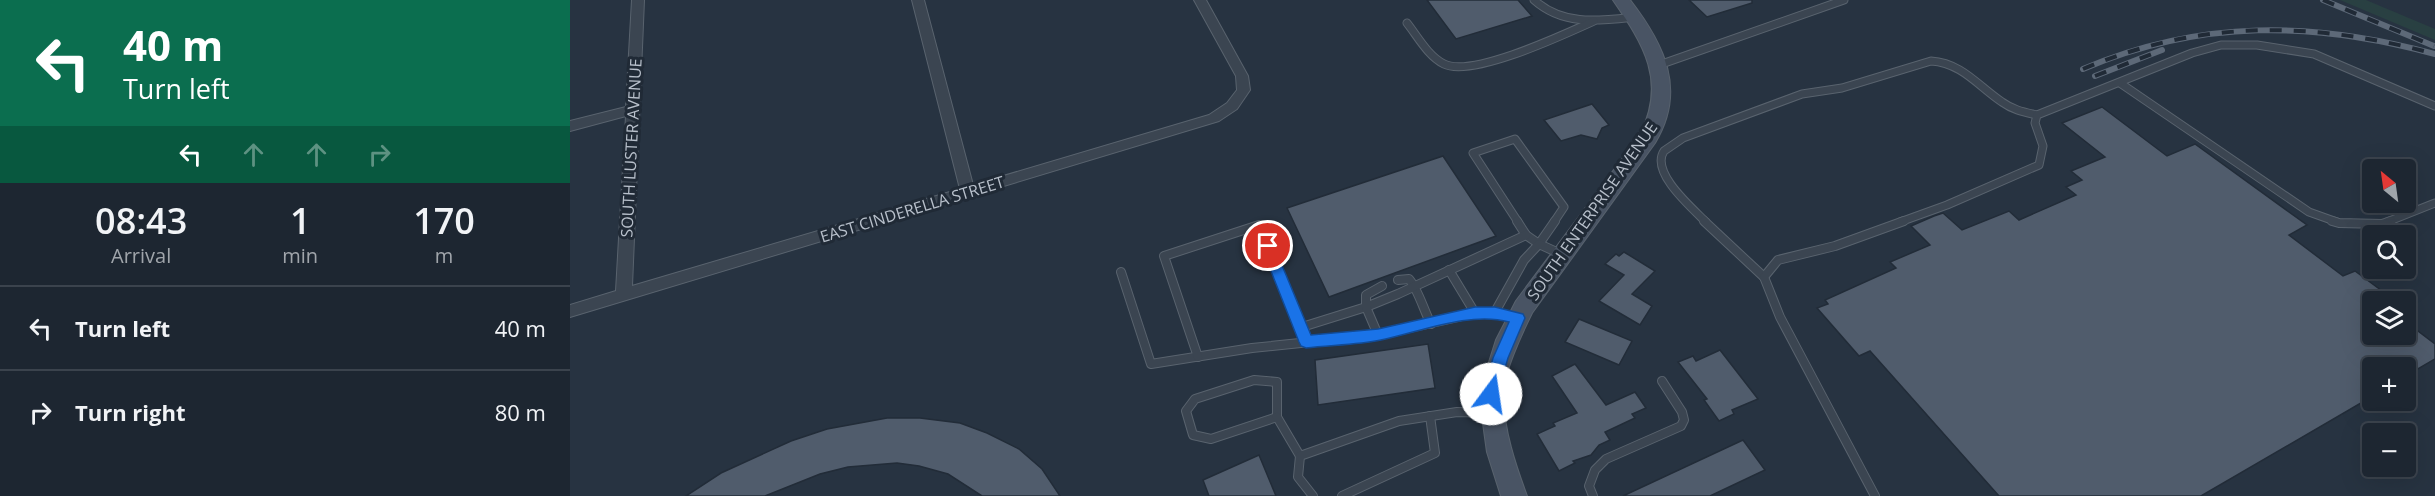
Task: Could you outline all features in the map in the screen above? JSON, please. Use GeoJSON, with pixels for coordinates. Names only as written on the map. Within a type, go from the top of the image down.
{"type":"FeatureCollection","features":[{"type":"Feature","properties":{"kind":"street","name":"SOUTH LUSTER AVENUE"},"geometry":{"type":"LineString","coordinates":[[624,295],[638,0]]}},
{"type":"Feature","properties":{"kind":"street"},"geometry":{"type":"LineString","coordinates":[[918,0],[968,191]]}},
{"type":"Feature","properties":{"kind":"street","name":"EAST CINDERELLA STREET"},"geometry":{"type":"LineString","coordinates":[[570,311],[1214,118],[1232,106],[1244,90],[1242,76],[1200,0]]}},
{"type":"Feature","properties":{"kind":"street","name":"SOUTH ENTERPRISE AVENUE"},"geometry":{"type":"LineString","coordinates":[[1514,496],[1503,470],[1491,394],[1507,340],[1517,318],[1654,129],[1663,98],[1659,65],[1647,37],[1628,8]]}},
{"type":"Feature","properties":{"kind":"street"},"geometry":{"type":"LineString","coordinates":[[570,126],[633,110]]}},
{"type":"Feature","properties":{"kind":"lane"},"geometry":{"type":"LineString","coordinates":[[1534,0],[1541,8],[1560,17],[1594,21]]}},
{"type":"Feature","properties":{"kind":"lane"},"geometry":{"type":"LineString","coordinates":[[1659,65],[1844,0]]}},
{"type":"Feature","properties":{"kind":"lane"},"geometry":{"type":"LineString","coordinates":[[1407,23],[1435,57],[1448,66],[1466,65],[1516,54],[1628,8]]}},
{"type":"Feature","properties":{"kind":"lane"},"geometry":{"type":"LineString","coordinates":[[1875,496],[1780,317],[1764,277],[1684,201],[1660,165],[1665,148],[1683,138],[1802,94],[1842,88],[1931,61],[1944,60],[1956,66],[2013,108],[2037,115],[2192,53],[2221,45],[2257,45],[2314,54],[2435,106]]}},
{"type":"Feature","properties":{"kind":"lane"},"geometry":{"type":"LineString","coordinates":[[2120,83],[2309,212],[2339,223],[2382,224],[2435,203]]}},
{"type":"Feature","properties":{"kind":"lane"},"geometry":{"type":"LineString","coordinates":[[1764,277],[1778,260],[1846,242],[1947,205],[2039,165],[2043,146],[2035,123],[2037,115]]}},
{"type":"Feature","properties":{"kind":"lane"},"geometry":{"type":"LineString","coordinates":[[1495,312],[1524,260],[1539,244],[1564,207],[1515,139],[1473,153],[1526,235],[1539,244],[1563,255]]}},
{"type":"Feature","properties":{"kind":"lane"},"geometry":{"type":"LineString","coordinates":[[1198,357],[1164,256],[1259,225],[1302,327],[1306,342]]}},
{"type":"Feature","properties":{"kind":"lane"},"geometry":{"type":"LineString","coordinates":[[1302,327],[1366,307],[1416,287],[1526,235]]}},
{"type":"Feature","properties":{"kind":"lane"},"geometry":{"type":"LineString","coordinates":[[1449,270],[1475,313]]}},
{"type":"Feature","properties":{"kind":"lane"},"geometry":{"type":"LineString","coordinates":[[1121,272],[1151,364],[1378,334],[1475,313],[1495,312],[1517,318]]}},
{"type":"Feature","properties":{"kind":"lane"},"geometry":{"type":"LineString","coordinates":[[1398,280],[1409,279],[1416,287],[1417,296],[1431,324]]}},
{"type":"Feature","properties":{"kind":"lane"},"geometry":{"type":"LineString","coordinates":[[1378,334],[1366,307],[1366,295],[1382,286]]}},
{"type":"Feature","properties":{"kind":"lane"},"geometry":{"type":"LineString","coordinates":[[1277,417],[1210,439],[1193,435],[1186,411],[1195,399],[1254,380],[1277,382],[1277,417],[1299,456],[1298,477],[1313,496]]}},
{"type":"Feature","properties":{"kind":"lane"},"geometry":{"type":"LineString","coordinates":[[1593,496],[1589,486],[1595,470],[1606,459],[1681,426],[1684,420],[1682,412],[1662,381]]}},
{"type":"Feature","properties":{"kind":"lane"},"geometry":{"type":"LineString","coordinates":[[1299,456],[1399,421],[1457,412],[1493,412]]}},
{"type":"Feature","properties":{"kind":"lane"},"geometry":{"type":"LineString","coordinates":[[1342,496],[1435,453],[1430,416]]}},
{"type":"Feature","properties":{"kind":"green space"},"geometry":{"type":"Polygon","coordinates":[[[2340,0],[2366,0],[2435,29],[2435,40],[2340,0]]]}},
{"type":"Feature","properties":{"kind":"building"},"geometry":{"type":"Polygon","coordinates":[[[1427,0],[1518,0],[1532,16],[1456,39],[1427,0]]]}},
{"type":"Feature","properties":{"kind":"building"},"geometry":{"type":"Polygon","coordinates":[[[1689,0],[1752,0],[1752,3],[1707,17],[1689,0]]]}},
{"type":"Feature","properties":{"kind":"building"},"geometry":{"type":"Polygon","coordinates":[[[1592,104],[1609,125],[1602,128],[1597,139],[1581,135],[1561,141],[1544,120],[1592,104]]]}},
{"type":"Feature","properties":{"kind":"building"},"geometry":{"type":"Polygon","coordinates":[[[2102,107],[2167,156],[2195,144],[2307,225],[2289,235],[2343,276],[2355,271],[2362,276],[2362,279],[2366,279],[2382,291],[2362,291],[2362,345],[2416,345],[2416,330],[2435,344],[2435,359],[2416,370],[2416,357],[2362,357],[2362,402],[2201,496],[1999,496],[1870,351],[1859,356],[1817,308],[1828,304],[1825,300],[1896,268],[1890,262],[1930,245],[1911,226],[1943,213],[1962,230],[2009,211],[2019,220],[2076,195],[2066,187],[2082,180],[2071,171],[2105,157],[2062,123],[2102,107]]]}},
{"type":"Feature","properties":{"kind":"building"},"geometry":{"type":"Polygon","coordinates":[[[1443,156],[1496,236],[1329,297],[1287,208],[1443,156]]]}},
{"type":"Feature","properties":{"kind":"building"},"geometry":{"type":"Polygon","coordinates":[[[1624,252],[1655,271],[1632,294],[1652,306],[1640,325],[1599,301],[1624,275],[1605,264],[1616,254],[1619,256],[1624,252]]]}},
{"type":"Feature","properties":{"kind":"building"},"geometry":{"type":"Polygon","coordinates":[[[1579,319],[1632,341],[1619,365],[1565,342],[1579,319]]]}},
{"type":"Feature","properties":{"kind":"building"},"geometry":{"type":"Polygon","coordinates":[[[1428,344],[1435,388],[1318,405],[1315,360],[1428,344]]]}},
{"type":"Feature","properties":{"kind":"building"},"geometry":{"type":"Polygon","coordinates":[[[1720,350],[1758,399],[1732,410],[1734,414],[1719,421],[1704,400],[1707,399],[1678,362],[1693,356],[1696,361],[1720,350]]]}},
{"type":"Feature","properties":{"kind":"building"},"geometry":{"type":"Polygon","coordinates":[[[1575,364],[1606,405],[1635,392],[1646,408],[1632,414],[1635,418],[1605,432],[1610,440],[1599,445],[1591,455],[1573,461],[1575,463],[1559,471],[1537,434],[1555,426],[1553,423],[1577,413],[1552,376],[1575,364]]]}},
{"type":"Feature","properties":{"kind":"building"},"geometry":{"type":"Polygon","coordinates":[[[887,418],[920,418],[960,423],[987,433],[1019,449],[1042,469],[1060,496],[982,496],[948,474],[897,463],[848,467],[820,474],[765,496],[686,496],[721,473],[791,441],[827,429],[887,418]]]}},
{"type":"Feature","properties":{"kind":"building"},"geometry":{"type":"Polygon","coordinates":[[[1743,440],[1765,470],[1710,496],[1623,496],[1743,440]]]}},
{"type":"Feature","properties":{"kind":"building"},"geometry":{"type":"Polygon","coordinates":[[[1259,455],[1276,496],[1209,496],[1203,480],[1259,455]]]}},
{"type":"Feature","properties":{"kind":"railway"},"geometry":{"type":"LineString","coordinates":[[2323,0],[2434,46]]}},
{"type":"Feature","properties":{"kind":"railway"},"geometry":{"type":"LineString","coordinates":[[2083,69],[2170,41],[2258,30],[2345,35],[2435,54]]}},
{"type":"Feature","properties":{"kind":"railway"},"geometry":{"type":"LineString","coordinates":[[2095,76],[2162,50]]}},
{"type":"Feature","properties":{"kind":"route"},"geometry":{"type":"LineString","coordinates":[[1268,246],[1302,327],[1306,342],[1378,334],[1475,313],[1495,312],[1517,318],[1500,358],[1491,394]]}}]}
